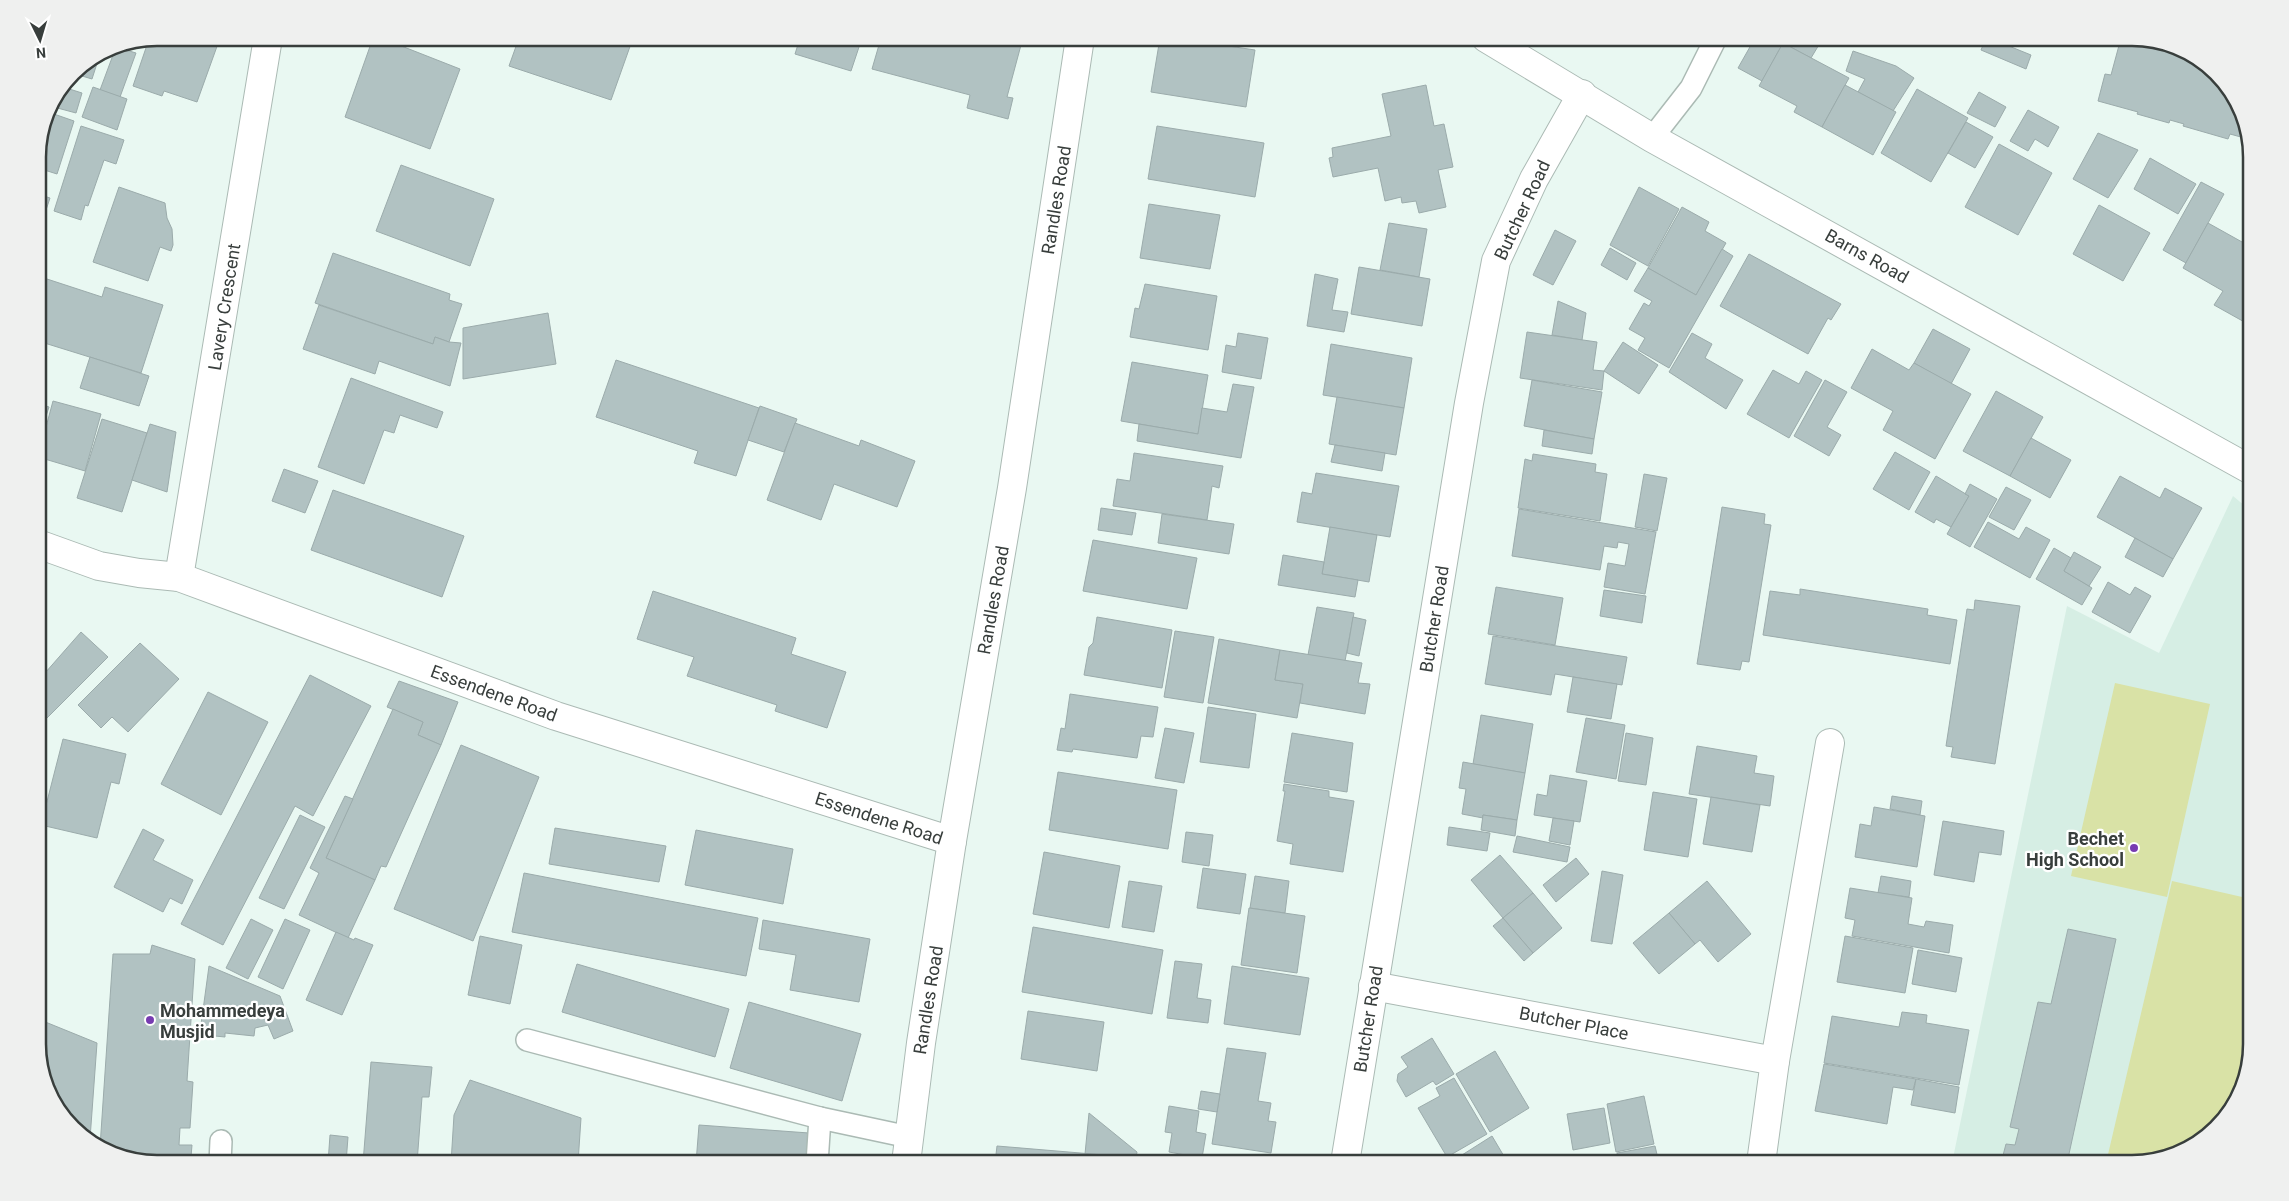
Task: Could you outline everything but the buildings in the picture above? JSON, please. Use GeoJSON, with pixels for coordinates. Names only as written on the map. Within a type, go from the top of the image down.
{"type":"FeatureCollection","features":[{"type":"Feature","properties":{"kind":"street","name":"Lavery Crescent"},"geometry":{"type":"LineString","coordinates":[[179,577],[267,46]]}},
{"type":"Feature","properties":{"kind":"street","name":"Randles Road"},"geometry":{"type":"LineString","coordinates":[[908,1150],[921,1043],[952,841],[1016,460],[1079,46]]}},
{"type":"Feature","properties":{"kind":"street","name":"Barns Road"},"geometry":{"type":"LineString","coordinates":[[1500,46],[1652,138],[2243,458]]}},
{"type":"Feature","properties":{"kind":"street","name":"Butcher Road"},"geometry":{"type":"LineString","coordinates":[[1346,1155],[1469,403],[1496,261],[1534,178],[1582,94]]}},
{"type":"Feature","properties":{"kind":"street","name":"Essendene Road"},"geometry":{"type":"LineString","coordinates":[[46,547],[99,566],[179,577],[556,716],[952,841]]}},
{"type":"Feature","properties":{"kind":"street"},"geometry":{"type":"LineString","coordinates":[[1762,1155],[1775,1061],[1830,743]]}},
{"type":"Feature","properties":{"kind":"street","name":"Butcher Place"},"geometry":{"type":"LineString","coordinates":[[1373,986],[1775,1061]]}},
{"type":"Feature","properties":{"kind":"lane"},"geometry":{"type":"LineString","coordinates":[[1652,138],[1691,88],[1712,46]]}},
{"type":"Feature","properties":{"kind":"lane"},"geometry":{"type":"LineString","coordinates":[[527,1040],[820,1118],[908,1150]]}},
{"type":"Feature","properties":{"kind":"lane"},"geometry":{"type":"LineString","coordinates":[[818,1155],[820,1118]]}},
{"type":"Feature","properties":{"kind":"lane"},"geometry":{"type":"LineString","coordinates":[[220,1155],[221,1141]]}},
{"type":"Feature","properties":{"kind":"shaded area","name":"Bechet High School"},"geometry":{"type":"Polygon","coordinates":[[[2233,496],[2243,504],[2243,1051],[2237,1080],[2224,1105],[2205,1127],[2181,1143],[2161,1151],[2132,1155],[1954,1155],[2067,606],[2159,653],[2233,496]]]}},
{"type":"Feature","properties":{"kind":"green space"},"geometry":{"type":"Polygon","coordinates":[[[2115,683],[2210,704],[2167,897],[2071,876],[2115,683]]]}},
{"type":"Feature","properties":{"kind":"green space"},"geometry":{"type":"Polygon","coordinates":[[[2172,881],[2243,897],[2243,1051],[2237,1080],[2231,1093],[2215,1117],[2205,1127],[2181,1143],[2161,1151],[2146,1154],[2108,1155],[2172,881]]]}},
{"type":"Feature","properties":{"kind":"place","name":"Bechet High School"},"geometry":{"type":"Point","coordinates":[2134,848]}},
{"type":"Feature","properties":{"kind":"place","name":"Mohammedeya Musjid"},"geometry":{"type":"Point","coordinates":[150,1020]}}]}
